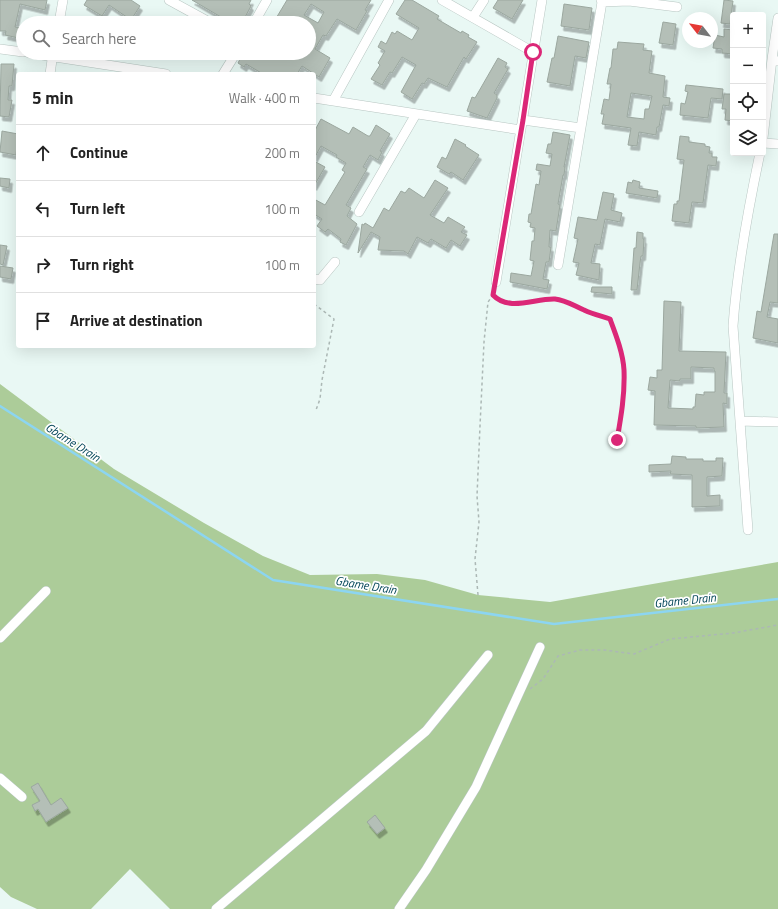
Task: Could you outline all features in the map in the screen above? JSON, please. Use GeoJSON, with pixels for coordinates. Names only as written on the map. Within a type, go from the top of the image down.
{"type":"FeatureCollection","features":[{"type":"Feature","properties":{"kind":"street"},"geometry":{"type":"LineString","coordinates":[[61,16],[64,0]]}},
{"type":"Feature","properties":{"kind":"street"},"geometry":{"type":"LineString","coordinates":[[169,0],[198,16]]}},
{"type":"Feature","properties":{"kind":"street"},"geometry":{"type":"LineString","coordinates":[[258,16],[267,0]]}},
{"type":"Feature","properties":{"kind":"street"},"geometry":{"type":"LineString","coordinates":[[333,101],[389,0]]}},
{"type":"Feature","properties":{"kind":"street"},"geometry":{"type":"LineString","coordinates":[[442,0],[533,52]]}},
{"type":"Feature","properties":{"kind":"street"},"geometry":{"type":"LineString","coordinates":[[473,17],[484,0]]}},
{"type":"Feature","properties":{"kind":"street"},"geometry":{"type":"LineString","coordinates":[[496,282],[542,0]]}},
{"type":"Feature","properties":{"kind":"street"},"geometry":{"type":"LineString","coordinates":[[558,266],[582,128],[601,1],[629,1],[677,7]]}},
{"type":"Feature","properties":{"kind":"street"},"geometry":{"type":"LineString","coordinates":[[766,120],[775,60],[778,18]]}},
{"type":"Feature","properties":{"kind":"street"},"geometry":{"type":"LineString","coordinates":[[0,50],[16,51]]}},
{"type":"Feature","properties":{"kind":"street"},"geometry":{"type":"LineString","coordinates":[[50,72],[51,60]]}},
{"type":"Feature","properties":{"kind":"street"},"geometry":{"type":"LineString","coordinates":[[86,60],[155,72]]}},
{"type":"Feature","properties":{"kind":"street"},"geometry":{"type":"LineString","coordinates":[[224,72],[232,60]]}},
{"type":"Feature","properties":{"kind":"street"},"geometry":{"type":"LineString","coordinates":[[316,98],[521,130]]}},
{"type":"Feature","properties":{"kind":"street"},"geometry":{"type":"LineString","coordinates":[[359,212],[416,114]]}},
{"type":"Feature","properties":{"kind":"street"},"geometry":{"type":"LineString","coordinates":[[523,120],[582,128]]}},
{"type":"Feature","properties":{"kind":"street"},"geometry":{"type":"LineString","coordinates":[[766,143],[778,144]]}},
{"type":"Feature","properties":{"kind":"street"},"geometry":{"type":"LineString","coordinates":[[748,530],[733,326],[735,296],[752,189],[759,156]]}},
{"type":"Feature","properties":{"kind":"street"},"geometry":{"type":"LineString","coordinates":[[316,279],[320,280],[335,262]]}},
{"type":"Feature","properties":{"kind":"street"},"geometry":{"type":"LineString","coordinates":[[740,421],[778,422]]}},
{"type":"Feature","properties":{"kind":"street"},"geometry":{"type":"LineString","coordinates":[[0,638],[46,591]]}},
{"type":"Feature","properties":{"kind":"street"},"geometry":{"type":"LineString","coordinates":[[399,909],[426,870],[476,788],[540,647]]}},
{"type":"Feature","properties":{"kind":"street"},"geometry":{"type":"LineString","coordinates":[[216,909],[426,730],[488,655]]}},
{"type":"Feature","properties":{"kind":"street"},"geometry":{"type":"LineString","coordinates":[[0,778],[22,797]]}},
{"type":"Feature","properties":{"kind":"path"},"geometry":{"type":"LineString","coordinates":[[478,595],[475,559],[479,522],[477,496],[484,342],[488,302],[493,295],[496,282]]}},
{"type":"Feature","properties":{"kind":"path"},"geometry":{"type":"LineString","coordinates":[[493,295],[498,300],[506,304],[553,299],[564,300],[592,314],[610,319],[617,336],[624,369],[624,399],[617,440]]}},
{"type":"Feature","properties":{"kind":"path"},"geometry":{"type":"LineString","coordinates":[[316,306],[334,319],[322,380],[320,399],[316,410]]}},
{"type":"Feature","properties":{"kind":"path"},"geometry":{"type":"LineString","coordinates":[[525,693],[543,679],[558,656],[580,650],[604,650],[634,654],[670,639],[733,634],[778,625]]}},
{"type":"Feature","properties":{"kind":"green space"},"geometry":{"type":"Polygon","coordinates":[[[0,384],[114,469],[204,523],[263,556],[310,575],[377,574],[425,580],[478,595],[550,602],[778,562],[778,909],[170,909],[130,869],[91,909],[37,909],[11,897],[0,887],[0,384]]]}},
{"type":"Feature","properties":{"kind":"building"},"geometry":{"type":"Polygon","coordinates":[[[0,0],[47,0],[45,10],[20,4],[17,16],[16,16],[16,37],[5,35],[6,31],[0,31],[0,0]]]}},
{"type":"Feature","properties":{"kind":"building"},"geometry":{"type":"Polygon","coordinates":[[[87,0],[131,0],[140,6],[134,16],[125,16],[109,5],[102,16],[84,5],[87,0]]]}},
{"type":"Feature","properties":{"kind":"building"},"geometry":{"type":"Polygon","coordinates":[[[192,0],[251,0],[249,4],[251,6],[246,16],[219,16],[192,0]]]}},
{"type":"Feature","properties":{"kind":"building"},"geometry":{"type":"Polygon","coordinates":[[[287,0],[371,0],[365,10],[367,11],[356,30],[337,19],[326,36],[323,35],[316,47],[316,22],[318,23],[324,12],[311,4],[304,15],[306,16],[277,16],[287,0]]]}},
{"type":"Feature","properties":{"kind":"building"},"geometry":{"type":"Polygon","coordinates":[[[405,0],[412,0],[439,16],[437,19],[461,33],[462,31],[469,35],[468,37],[477,42],[466,59],[464,57],[447,87],[428,78],[424,84],[422,83],[412,99],[401,92],[416,65],[402,57],[382,85],[371,79],[380,65],[378,63],[385,51],[378,47],[381,41],[386,44],[392,32],[395,34],[397,31],[412,40],[419,28],[396,14],[405,0]]]}},
{"type":"Feature","properties":{"kind":"building"},"geometry":{"type":"Polygon","coordinates":[[[498,0],[523,0],[512,19],[493,8],[498,0]]]}},
{"type":"Feature","properties":{"kind":"building"},"geometry":{"type":"Polygon","coordinates":[[[724,0],[733,1],[732,12],[730,12],[730,24],[721,23],[724,0]]]}},
{"type":"Feature","properties":{"kind":"building"},"geometry":{"type":"Polygon","coordinates":[[[564,4],[592,8],[589,30],[561,26],[564,4]]]}},
{"type":"Feature","properties":{"kind":"building"},"geometry":{"type":"Polygon","coordinates":[[[663,22],[676,24],[673,45],[659,43],[663,22]]]}},
{"type":"Feature","properties":{"kind":"building"},"geometry":{"type":"Polygon","coordinates":[[[724,29],[730,30],[730,54],[722,53],[722,49],[713,48],[718,48],[718,36],[724,37],[724,29]]]}},
{"type":"Feature","properties":{"kind":"building"},"geometry":{"type":"Polygon","coordinates":[[[558,36],[589,42],[586,58],[575,56],[570,86],[547,82],[552,58],[554,58],[558,36]]]}},
{"type":"Feature","properties":{"kind":"building"},"geometry":{"type":"Polygon","coordinates":[[[618,42],[644,44],[643,50],[652,51],[649,73],[665,76],[663,97],[670,98],[669,106],[663,105],[656,135],[639,132],[637,146],[628,145],[631,128],[602,124],[604,114],[601,114],[604,99],[609,100],[611,84],[607,84],[611,68],[613,49],[617,49],[618,42]],[[631,93],[627,117],[644,119],[645,109],[649,109],[652,96],[631,93]]]}},
{"type":"Feature","properties":{"kind":"building"},"geometry":{"type":"Polygon","coordinates":[[[316,50],[330,58],[319,77],[316,75],[316,72],[311,72],[302,66],[298,72],[260,72],[246,64],[244,67],[238,63],[240,60],[316,60],[316,50]]]}},
{"type":"Feature","properties":{"kind":"building"},"geometry":{"type":"Polygon","coordinates":[[[498,58],[507,63],[505,67],[508,69],[494,93],[497,95],[497,98],[487,118],[467,111],[472,97],[475,98],[498,58]]]}},
{"type":"Feature","properties":{"kind":"building"},"geometry":{"type":"Polygon","coordinates":[[[1,64],[14,64],[12,86],[9,86],[8,100],[12,100],[9,117],[0,116],[1,64]]]}},
{"type":"Feature","properties":{"kind":"building"},"geometry":{"type":"Polygon","coordinates":[[[686,85],[723,89],[722,99],[711,98],[708,118],[680,115],[681,103],[685,104],[688,92],[685,91],[686,85]]]}},
{"type":"Feature","properties":{"kind":"building"},"geometry":{"type":"Polygon","coordinates":[[[724,94],[730,94],[730,121],[725,120],[726,109],[722,109],[724,94]]]}},
{"type":"Feature","properties":{"kind":"building"},"geometry":{"type":"Polygon","coordinates":[[[321,119],[349,134],[353,127],[370,136],[376,125],[390,134],[380,151],[382,152],[378,160],[370,155],[363,167],[367,169],[346,205],[351,208],[347,216],[357,224],[346,245],[340,242],[341,239],[328,229],[325,232],[317,226],[322,219],[316,215],[316,200],[325,205],[345,172],[342,170],[346,163],[336,157],[337,155],[321,146],[316,155],[316,128],[321,119]]]}},
{"type":"Feature","properties":{"kind":"building"},"geometry":{"type":"Polygon","coordinates":[[[2,131],[16,134],[16,155],[0,152],[2,131]]]}},
{"type":"Feature","properties":{"kind":"building"},"geometry":{"type":"Polygon","coordinates":[[[553,132],[570,135],[558,204],[560,205],[556,231],[550,230],[549,247],[551,247],[549,262],[546,262],[543,279],[549,280],[547,289],[510,282],[511,273],[531,276],[534,261],[530,260],[535,228],[530,227],[531,223],[528,222],[529,214],[531,214],[536,184],[539,185],[541,171],[536,170],[537,164],[550,166],[552,154],[546,153],[548,144],[551,144],[553,132]]]}},
{"type":"Feature","properties":{"kind":"building"},"geometry":{"type":"Polygon","coordinates":[[[680,136],[689,137],[689,142],[705,144],[705,146],[710,147],[709,153],[712,153],[712,157],[717,157],[716,166],[708,165],[703,203],[692,202],[689,223],[672,221],[674,204],[677,204],[677,201],[679,201],[684,160],[677,159],[680,136]]]}},
{"type":"Feature","properties":{"kind":"building"},"geometry":{"type":"Polygon","coordinates":[[[455,139],[479,155],[463,180],[451,172],[449,174],[437,167],[442,157],[446,159],[455,139]]]}},
{"type":"Feature","properties":{"kind":"building"},"geometry":{"type":"Polygon","coordinates":[[[316,162],[325,167],[316,183],[316,162]]]}},
{"type":"Feature","properties":{"kind":"building"},"geometry":{"type":"Polygon","coordinates":[[[0,178],[10,179],[9,188],[0,186],[0,178]]]}},
{"type":"Feature","properties":{"kind":"building"},"geometry":{"type":"Polygon","coordinates":[[[435,180],[448,188],[430,215],[444,223],[448,217],[465,227],[461,232],[467,235],[460,246],[451,240],[446,248],[431,239],[428,243],[417,237],[408,254],[404,251],[378,250],[380,237],[371,232],[358,253],[362,224],[364,225],[365,223],[373,228],[384,208],[389,211],[401,191],[405,193],[409,188],[424,198],[435,180]]]}},
{"type":"Feature","properties":{"kind":"building"},"geometry":{"type":"Polygon","coordinates":[[[633,180],[640,182],[639,188],[658,191],[657,198],[626,193],[628,182],[632,183],[633,180]]]}},
{"type":"Feature","properties":{"kind":"building"},"geometry":{"type":"Polygon","coordinates":[[[603,192],[614,194],[611,210],[622,213],[620,222],[605,219],[600,245],[595,244],[591,263],[600,264],[599,280],[576,275],[579,263],[573,262],[578,239],[574,238],[578,217],[597,220],[603,192]]]}},
{"type":"Feature","properties":{"kind":"building"},"geometry":{"type":"Polygon","coordinates":[[[637,232],[643,233],[643,256],[641,256],[637,290],[631,290],[634,248],[636,248],[637,232]]]}},
{"type":"Feature","properties":{"kind":"building"},"geometry":{"type":"Polygon","coordinates":[[[774,234],[778,234],[778,303],[770,302],[767,317],[778,319],[778,343],[753,338],[757,311],[761,312],[774,234]]]}},
{"type":"Feature","properties":{"kind":"building"},"geometry":{"type":"Polygon","coordinates":[[[0,245],[7,246],[3,265],[0,264],[0,245]]]}},
{"type":"Feature","properties":{"kind":"building"},"geometry":{"type":"Polygon","coordinates":[[[0,266],[13,268],[11,279],[0,277],[0,266]]]}},
{"type":"Feature","properties":{"kind":"building"},"geometry":{"type":"Polygon","coordinates":[[[592,287],[612,287],[612,294],[591,292],[592,287]]]}},
{"type":"Feature","properties":{"kind":"building"},"geometry":{"type":"Polygon","coordinates":[[[664,301],[681,302],[679,351],[726,352],[724,393],[727,393],[727,404],[723,403],[724,427],[696,428],[696,426],[654,425],[655,391],[648,390],[650,377],[657,378],[657,370],[662,370],[664,301]],[[691,367],[691,379],[680,379],[680,381],[670,380],[668,408],[693,409],[693,407],[695,407],[696,394],[704,395],[704,392],[715,392],[714,368],[691,367]]]}},
{"type":"Feature","properties":{"kind":"building"},"geometry":{"type":"Polygon","coordinates":[[[672,456],[686,457],[686,459],[703,459],[703,461],[716,461],[716,458],[723,458],[722,476],[707,477],[707,496],[720,495],[720,506],[692,507],[692,475],[670,474],[671,471],[649,472],[649,465],[671,464],[672,456]]]}},
{"type":"Feature","properties":{"kind":"building"},"geometry":{"type":"Polygon","coordinates":[[[38,783],[51,805],[61,798],[68,808],[46,822],[38,809],[35,811],[32,805],[40,801],[31,787],[38,783]]]}},
{"type":"Feature","properties":{"kind":"building"},"geometry":{"type":"Polygon","coordinates":[[[375,815],[385,828],[377,834],[367,822],[375,815]]]}},
{"type":"Feature","properties":{"kind":"waterway","name":"Gbame Drain"},"geometry":{"type":"LineString","coordinates":[[0,406],[273,580],[554,624],[778,599]]}},
{"type":"Feature","properties":{"kind":"route"},"geometry":{"type":"LineString","coordinates":[[533,52],[493,295],[498,300],[506,304],[553,299],[564,300],[592,314],[610,319],[617,336],[624,369],[624,399],[617,440]]}}]}
